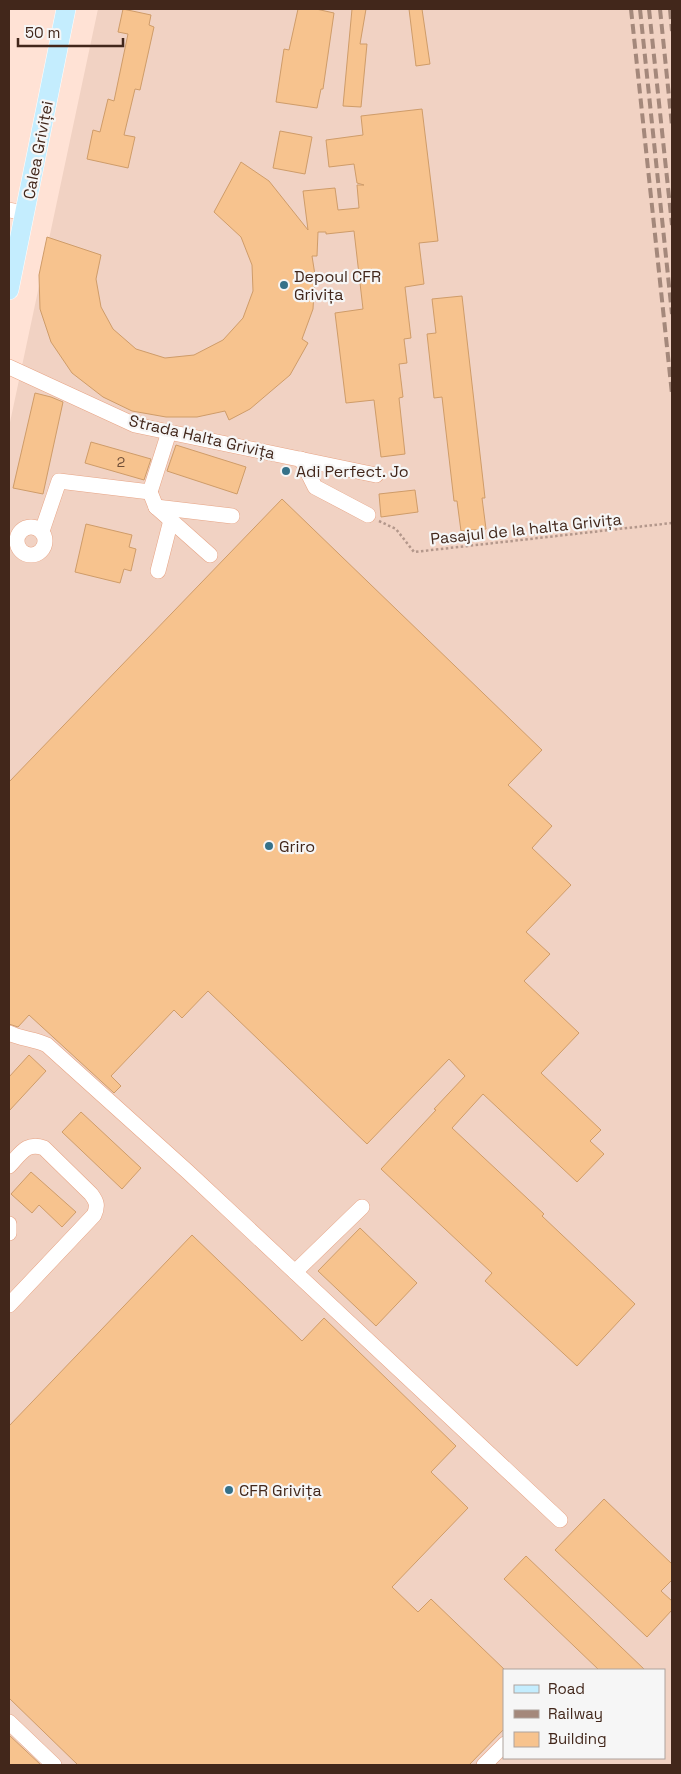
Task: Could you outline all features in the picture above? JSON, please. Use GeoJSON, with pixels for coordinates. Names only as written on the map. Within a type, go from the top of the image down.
{"type":"FeatureCollection","features":[{"type":"Feature","properties":{"kind":"main road","name":"Calea Griviței"},"geometry":{"type":"LineString","coordinates":[[9,290],[17,212],[66,9]]}},
{"type":"Feature","properties":{"kind":"street","name":"Strada Halta Grivița"},"geometry":{"type":"LineString","coordinates":[[9,366],[135,425],[376,474]]}},
{"type":"Feature","properties":{"kind":"street"},"geometry":{"type":"LineString","coordinates":[[169,432],[150,492],[156,507],[210,555]]}},
{"type":"Feature","properties":{"kind":"street"},"geometry":{"type":"LineString","coordinates":[[301,459],[315,487],[368,515]]}},
{"type":"Feature","properties":{"kind":"street"},"geometry":{"type":"LineString","coordinates":[[42,531],[59,481],[150,492]]}},
{"type":"Feature","properties":{"kind":"street"},"geometry":{"type":"LineString","coordinates":[[156,507],[232,516]]}},
{"type":"Feature","properties":{"kind":"street"},"geometry":{"type":"LineString","coordinates":[[158,571],[171,520]]}},
{"type":"Feature","properties":{"kind":"street"},"geometry":{"type":"LineString","coordinates":[[30,526],[38,528],[42,531],[45,538],[44,547],[41,551],[32,555],[23,552],[13,537],[30,526]]}},
{"type":"Feature","properties":{"kind":"street"},"geometry":{"type":"LineString","coordinates":[[9,1033],[38,1040],[47,1045],[295,1272],[560,1520]]}},
{"type":"Feature","properties":{"kind":"street"},"geometry":{"type":"LineString","coordinates":[[9,1166],[26,1148],[36,1145],[44,1148],[92,1194],[97,1202],[94,1215],[9,1305]]}},
{"type":"Feature","properties":{"kind":"street"},"geometry":{"type":"LineString","coordinates":[[295,1272],[362,1207]]}},
{"type":"Feature","properties":{"kind":"street"},"geometry":{"type":"LineString","coordinates":[[9,1224],[9,1233]]}},
{"type":"Feature","properties":{"kind":"street"},"geometry":{"type":"LineString","coordinates":[[9,1722],[54,1765]]}},
{"type":"Feature","properties":{"kind":"street"},"geometry":{"type":"LineString","coordinates":[[484,1765],[503,1746]]}},
{"type":"Feature","properties":{"kind":"path","name":"Pasajul de la halta Grivița"},"geometry":{"type":"LineString","coordinates":[[368,515],[396,529],[414,552],[672,523]]}},
{"type":"Feature","properties":{"kind":"shaded area"},"geometry":{"type":"Polygon","coordinates":[[[98,9],[672,9],[672,1765],[9,1765],[9,427],[98,9]]]}},
{"type":"Feature","properties":{"kind":"building"},"geometry":{"type":"Polygon","coordinates":[[[123,9],[151,15],[149,25],[154,27],[140,90],[135,89],[124,135],[135,137],[128,168],[87,159],[93,130],[100,132],[108,99],[114,101],[128,34],[118,32],[123,9]]]}},
{"type":"Feature","properties":{"kind":"building"},"geometry":{"type":"Polygon","coordinates":[[[298,9],[316,9],[334,13],[323,89],[321,89],[317,108],[276,102],[284,49],[289,50],[298,9]]]}},
{"type":"Feature","properties":{"kind":"building"},"geometry":{"type":"Polygon","coordinates":[[[352,9],[366,9],[360,44],[367,44],[361,107],[343,106],[352,9]]]}},
{"type":"Feature","properties":{"kind":"building"},"geometry":{"type":"Polygon","coordinates":[[[409,9],[422,9],[430,64],[416,66],[409,9]]]}},
{"type":"Feature","properties":{"kind":"building"},"geometry":{"type":"Polygon","coordinates":[[[422,109],[438,241],[419,243],[424,284],[405,287],[411,338],[404,339],[407,363],[399,364],[403,397],[399,398],[405,454],[381,457],[374,400],[346,403],[335,313],[363,309],[354,231],[326,234],[326,232],[318,232],[317,256],[312,256],[315,275],[313,309],[302,339],[308,343],[290,375],[250,409],[229,420],[225,411],[197,417],[166,417],[132,411],[103,397],[72,373],[51,342],[40,309],[39,275],[47,237],[101,255],[96,279],[101,307],[113,329],[136,349],[165,358],[194,355],[223,340],[243,318],[253,291],[252,265],[241,237],[214,212],[241,162],[269,181],[308,230],[303,191],[335,188],[338,210],[359,208],[357,185],[364,185],[357,183],[354,164],[329,167],[326,140],[363,135],[361,116],[422,109]]]}},
{"type":"Feature","properties":{"kind":"building"},"geometry":{"type":"Polygon","coordinates":[[[280,131],[312,137],[305,174],[273,168],[280,131]]]}},
{"type":"Feature","properties":{"kind":"building"},"geometry":{"type":"Polygon","coordinates":[[[462,296],[485,498],[482,498],[486,529],[461,531],[457,501],[454,501],[442,397],[434,398],[427,334],[436,333],[432,299],[462,296]]]}},
{"type":"Feature","properties":{"kind":"building"},"geometry":{"type":"Polygon","coordinates":[[[35,393],[63,402],[43,494],[13,488],[35,393]]]}},
{"type":"Feature","properties":{"kind":"building"},"geometry":{"type":"Polygon","coordinates":[[[91,442],[151,459],[144,480],[85,463],[91,442]]]}},
{"type":"Feature","properties":{"kind":"building"},"geometry":{"type":"Polygon","coordinates":[[[176,445],[246,467],[237,494],[167,471],[176,445]]]}},
{"type":"Feature","properties":{"kind":"building"},"geometry":{"type":"Polygon","coordinates":[[[415,490],[418,512],[381,517],[379,494],[415,490]]]}},
{"type":"Feature","properties":{"kind":"building","name":"Griro"},"geometry":{"type":"Polygon","coordinates":[[[282,499],[542,750],[508,785],[552,826],[532,848],[571,885],[526,932],[550,954],[524,981],[579,1033],[541,1073],[601,1130],[590,1141],[604,1154],[577,1182],[483,1094],[452,1128],[544,1214],[542,1216],[635,1304],[577,1366],[485,1281],[492,1273],[381,1169],[465,1076],[449,1059],[367,1144],[208,991],[182,1018],[174,1010],[111,1076],[121,1086],[114,1093],[29,1015],[18,1027],[9,1024],[9,782],[282,499]]]}},
{"type":"Feature","properties":{"kind":"building"},"geometry":{"type":"Polygon","coordinates":[[[86,524],[132,535],[129,547],[136,549],[131,571],[124,569],[120,583],[75,572],[86,524]]]}},
{"type":"Feature","properties":{"kind":"building"},"geometry":{"type":"Polygon","coordinates":[[[29,1055],[46,1071],[9,1111],[9,1077],[29,1055]]]}},
{"type":"Feature","properties":{"kind":"building"},"geometry":{"type":"Polygon","coordinates":[[[81,1112],[141,1168],[122,1189],[62,1132],[81,1112]]]}},
{"type":"Feature","properties":{"kind":"building"},"geometry":{"type":"Polygon","coordinates":[[[31,1172],[76,1212],[62,1227],[39,1205],[32,1213],[11,1194],[31,1172]]]}},
{"type":"Feature","properties":{"kind":"building"},"geometry":{"type":"Polygon","coordinates":[[[360,1228],[417,1283],[376,1326],[318,1271],[360,1228]]]}},
{"type":"Feature","properties":{"kind":"building","name":"CFR Grivița"},"geometry":{"type":"Polygon","coordinates":[[[192,1235],[302,1341],[324,1318],[456,1446],[431,1472],[468,1508],[392,1587],[418,1612],[431,1599],[504,1669],[503,1730],[469,1765],[78,1765],[9,1698],[9,1426],[192,1235]]]}},
{"type":"Feature","properties":{"kind":"building"},"geometry":{"type":"Polygon","coordinates":[[[604,1499],[672,1564],[672,1580],[661,1591],[672,1601],[672,1610],[647,1637],[555,1550],[604,1499]]]}},
{"type":"Feature","properties":{"kind":"building"},"geometry":{"type":"Polygon","coordinates":[[[526,1556],[644,1669],[598,1669],[504,1579],[526,1556]]]}},
{"type":"Feature","properties":{"kind":"building"},"geometry":{"type":"Polygon","coordinates":[[[9,1735],[41,1765],[9,1765],[9,1735]]]}},
{"type":"Feature","properties":{"kind":"railway"},"geometry":{"type":"LineString","coordinates":[[631,9],[672,394]]}},
{"type":"Feature","properties":{"kind":"railway"},"geometry":{"type":"LineString","coordinates":[[640,9],[672,314]]}},
{"type":"Feature","properties":{"kind":"railway"},"geometry":{"type":"LineString","coordinates":[[649,9],[672,225]]}},
{"type":"Feature","properties":{"kind":"railway"},"geometry":{"type":"LineString","coordinates":[[660,9],[672,126]]}},
{"type":"Feature","properties":{"kind":"railway"},"geometry":{"type":"LineString","coordinates":[[670,9],[672,31]]}},
{"type":"Feature","properties":{"kind":"place","name":"Depoul CFR Grivița"},"geometry":{"type":"Point","coordinates":[284,285]}},
{"type":"Feature","properties":{"kind":"place","name":"Adi Perfect. Jo"},"geometry":{"type":"Point","coordinates":[286,471]}},
{"type":"Feature","properties":{"kind":"place","name":"Griro"},"geometry":{"type":"Point","coordinates":[269,846]}},
{"type":"Feature","properties":{"kind":"place","name":"CFR Grivița"},"geometry":{"type":"Point","coordinates":[229,1490]}}]}
